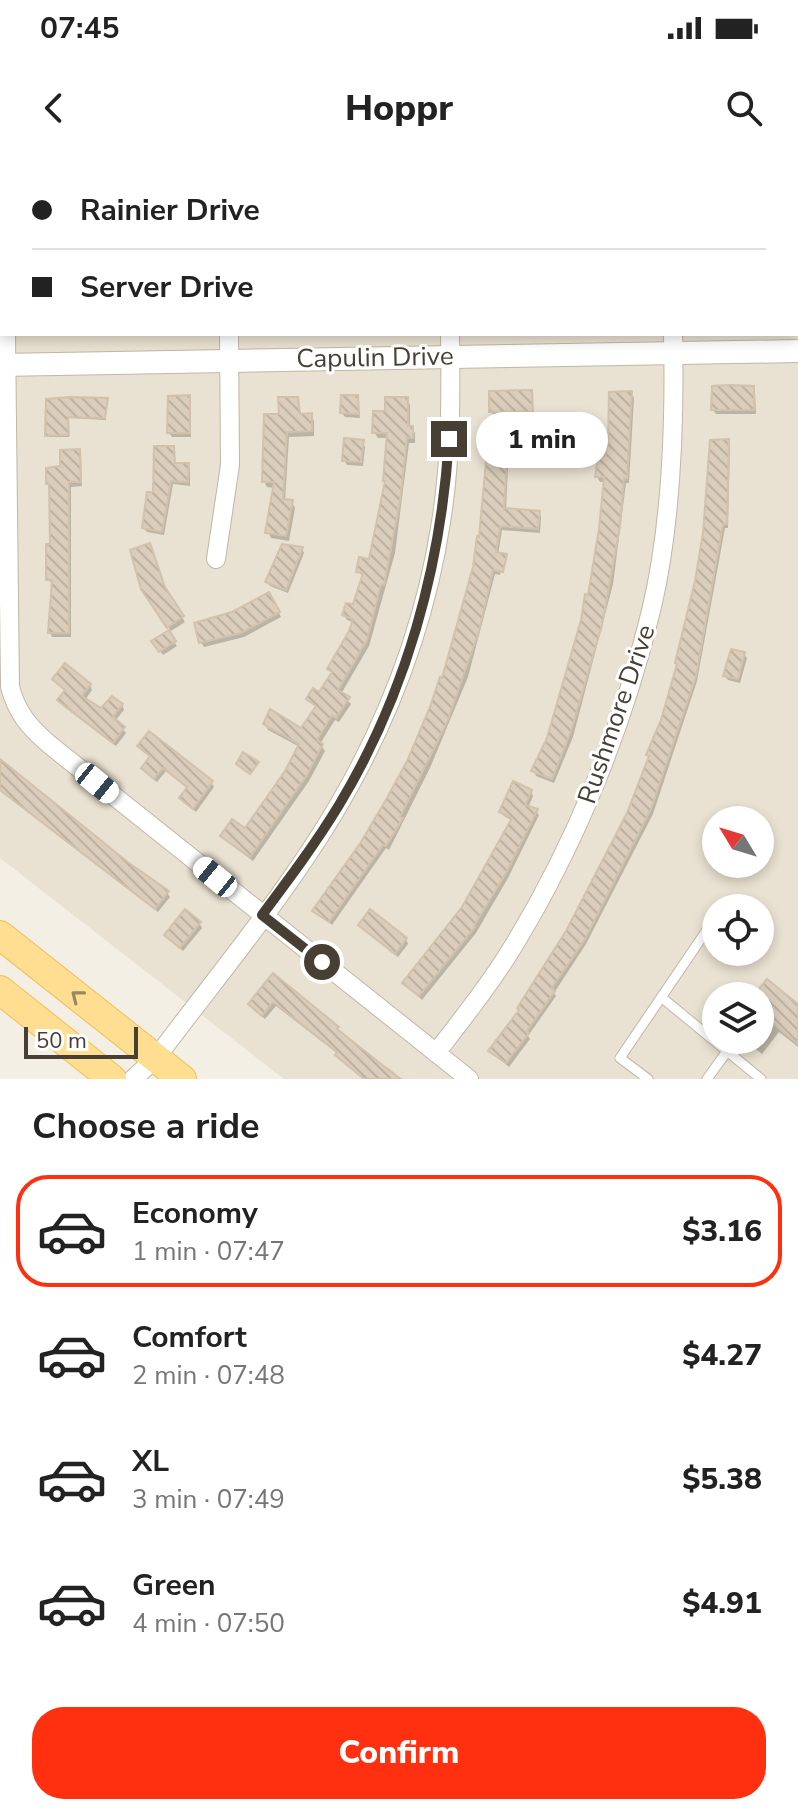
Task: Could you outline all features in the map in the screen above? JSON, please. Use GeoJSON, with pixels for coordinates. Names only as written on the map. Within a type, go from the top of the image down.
{"type":"FeatureCollection","features":[{"type":"Feature","properties":{"kind":"main road"},"geometry":{"type":"LineString","coordinates":[[0,935],[151,1069],[182,1079]]}},
{"type":"Feature","properties":{"kind":"main road"},"geometry":{"type":"LineString","coordinates":[[0,990],[112,1079]]}},
{"type":"Feature","properties":{"kind":"street"},"geometry":{"type":"LineString","coordinates":[[6,336],[3,365],[10,687],[16,709],[29,728],[469,1079]]}},
{"type":"Feature","properties":{"kind":"street"},"geometry":{"type":"LineString","coordinates":[[216,559],[230,465],[229,336]]}},
{"type":"Feature","properties":{"kind":"street","name":"Capulin Drive"},"geometry":{"type":"LineString","coordinates":[[3,365],[229,359],[450,345],[674,344],[798,351]]}},
{"type":"Feature","properties":{"kind":"street","name":"Rushmore Drive"},"geometry":{"type":"LineString","coordinates":[[436,1053],[488,984],[537,904],[609,749],[652,609],[662,547],[670,472],[674,344]]}},
{"type":"Feature","properties":{"kind":"street"},"geometry":{"type":"LineString","coordinates":[[133,1079],[151,1069],[340,804],[381,724],[403,669],[431,574],[441,524],[449,439],[450,345]]}},
{"type":"Feature","properties":{"kind":"lane"},"geometry":{"type":"LineString","coordinates":[[648,1079],[620,1058],[702,937]]}},
{"type":"Feature","properties":{"kind":"lane"},"geometry":{"type":"LineString","coordinates":[[661,997],[702,1029]]}},
{"type":"Feature","properties":{"kind":"lane"},"geometry":{"type":"LineString","coordinates":[[707,1079],[725,1054]]}},
{"type":"Feature","properties":{"kind":"lane"},"geometry":{"type":"LineString","coordinates":[[733,1054],[761,1079]]}},
{"type":"Feature","properties":{"kind":"shaded area"},"geometry":{"type":"Polygon","coordinates":[[[0,336],[798,336],[798,1079],[284,1079],[0,858],[0,336]]]}},
{"type":"Feature","properties":{"kind":"building"},"geometry":{"type":"Polygon","coordinates":[[[712,386],[754,386],[754,410],[711,410],[712,386]]]}},
{"type":"Feature","properties":{"kind":"building"},"geometry":{"type":"Polygon","coordinates":[[[532,390],[533,412],[489,412],[489,391],[532,390]]]}},
{"type":"Feature","properties":{"kind":"building"},"geometry":{"type":"Polygon","coordinates":[[[632,391],[627,478],[624,478],[620,526],[602,625],[571,731],[552,779],[531,771],[547,738],[581,620],[585,594],[588,595],[604,477],[595,477],[598,457],[605,456],[608,441],[609,392],[632,391]]]}},
{"type":"Feature","properties":{"kind":"building"},"geometry":{"type":"Polygon","coordinates":[[[190,395],[190,433],[167,433],[168,396],[190,395]]]}},
{"type":"Feature","properties":{"kind":"building"},"geometry":{"type":"Polygon","coordinates":[[[341,395],[358,395],[359,414],[340,413],[341,395]]]}},
{"type":"Feature","properties":{"kind":"building"},"geometry":{"type":"Polygon","coordinates":[[[278,397],[298,397],[300,414],[312,413],[312,431],[287,432],[283,499],[293,500],[286,536],[265,533],[274,482],[262,482],[264,414],[279,414],[278,397]]]}},
{"type":"Feature","properties":{"kind":"building"},"geometry":{"type":"Polygon","coordinates":[[[385,397],[408,397],[408,426],[413,426],[413,438],[407,438],[400,501],[384,585],[381,584],[367,640],[338,690],[350,697],[336,718],[332,715],[317,740],[323,744],[307,775],[250,857],[220,836],[232,819],[245,828],[285,771],[299,744],[263,724],[270,709],[301,728],[316,706],[306,699],[313,688],[319,692],[332,672],[327,669],[349,631],[353,619],[342,615],[346,603],[353,604],[363,573],[356,572],[359,557],[369,559],[385,481],[387,433],[372,433],[373,411],[385,411],[385,397]]]}},
{"type":"Feature","properties":{"kind":"building"},"geometry":{"type":"Polygon","coordinates":[[[108,398],[105,418],[68,417],[69,435],[45,436],[46,399],[108,398]]]}},
{"type":"Feature","properties":{"kind":"building"},"geometry":{"type":"Polygon","coordinates":[[[344,438],[364,440],[361,462],[342,461],[344,438]]]}},
{"type":"Feature","properties":{"kind":"building"},"geometry":{"type":"Polygon","coordinates":[[[488,439],[508,440],[504,508],[540,511],[538,529],[500,526],[496,552],[507,554],[503,572],[493,570],[479,631],[447,722],[400,817],[403,818],[329,922],[312,911],[361,842],[387,798],[408,759],[442,678],[479,537],[488,439]]]}},
{"type":"Feature","properties":{"kind":"building"},"geometry":{"type":"Polygon","coordinates":[[[729,439],[727,524],[723,524],[696,676],[651,809],[585,939],[552,988],[555,991],[527,1031],[529,1033],[506,1063],[488,1051],[519,1010],[517,1008],[566,931],[627,813],[649,756],[646,755],[661,720],[677,664],[695,581],[703,533],[710,440],[729,439]]]}},
{"type":"Feature","properties":{"kind":"building"},"geometry":{"type":"Polygon","coordinates":[[[154,446],[174,446],[175,463],[189,463],[188,482],[171,481],[162,532],[142,528],[147,492],[153,492],[154,446]]]}},
{"type":"Feature","properties":{"kind":"building"},"geometry":{"type":"Polygon","coordinates":[[[80,449],[81,482],[69,482],[69,633],[48,633],[52,580],[46,580],[46,544],[50,544],[46,468],[60,466],[60,450],[80,449]]]}},
{"type":"Feature","properties":{"kind":"building"},"geometry":{"type":"Polygon","coordinates":[[[150,543],[165,587],[184,616],[167,628],[141,589],[130,550],[150,543]]]}},
{"type":"Feature","properties":{"kind":"building"},"geometry":{"type":"Polygon","coordinates":[[[282,544],[303,547],[286,590],[265,582],[282,544]]]}},
{"type":"Feature","properties":{"kind":"building"},"geometry":{"type":"Polygon","coordinates":[[[269,592],[280,612],[241,633],[199,643],[194,623],[232,612],[269,592]]]}},
{"type":"Feature","properties":{"kind":"building"},"geometry":{"type":"Polygon","coordinates":[[[169,630],[176,641],[159,652],[151,641],[169,630]]]}},
{"type":"Feature","properties":{"kind":"building"},"geometry":{"type":"Polygon","coordinates":[[[731,649],[745,652],[738,679],[723,676],[731,649]]]}},
{"type":"Feature","properties":{"kind":"building"},"geometry":{"type":"Polygon","coordinates":[[[65,663],[91,684],[82,696],[101,708],[112,696],[123,704],[113,717],[125,727],[113,743],[57,700],[65,690],[52,679],[65,663]]]}},
{"type":"Feature","properties":{"kind":"building"},"geometry":{"type":"Polygon","coordinates":[[[149,731],[213,781],[193,809],[179,798],[187,787],[163,768],[154,779],[141,768],[150,756],[137,746],[149,731]]]}},
{"type":"Feature","properties":{"kind":"building"},"geometry":{"type":"Polygon","coordinates":[[[243,752],[259,762],[250,774],[236,764],[243,752]]]}},
{"type":"Feature","properties":{"kind":"building"},"geometry":{"type":"Polygon","coordinates":[[[0,759],[129,863],[169,891],[155,909],[0,790],[0,759]]]}},
{"type":"Feature","properties":{"kind":"building"},"geometry":{"type":"Polygon","coordinates":[[[513,781],[532,790],[525,805],[538,809],[475,927],[419,996],[402,983],[462,907],[512,818],[499,812],[513,781]]]}},
{"type":"Feature","properties":{"kind":"building"},"geometry":{"type":"Polygon","coordinates":[[[185,909],[201,922],[180,948],[164,935],[185,909]]]}},
{"type":"Feature","properties":{"kind":"building"},"geometry":{"type":"Polygon","coordinates":[[[370,909],[407,938],[395,954],[358,925],[370,909]]]}},
{"type":"Feature","properties":{"kind":"building"},"geometry":{"type":"Polygon","coordinates":[[[273,973],[400,1079],[364,1079],[335,1055],[337,1052],[273,1002],[262,1016],[248,1004],[273,973]]]}},
{"type":"Feature","properties":{"kind":"building"},"geometry":{"type":"Polygon","coordinates":[[[774,985],[798,1004],[798,1044],[774,1024],[774,985]]]}},
{"type":"Feature","properties":{"kind":"route"},"geometry":{"type":"LineString","coordinates":[[322,962],[262,915],[340,804],[387,711],[431,574],[441,524],[449,439]]}}]}
